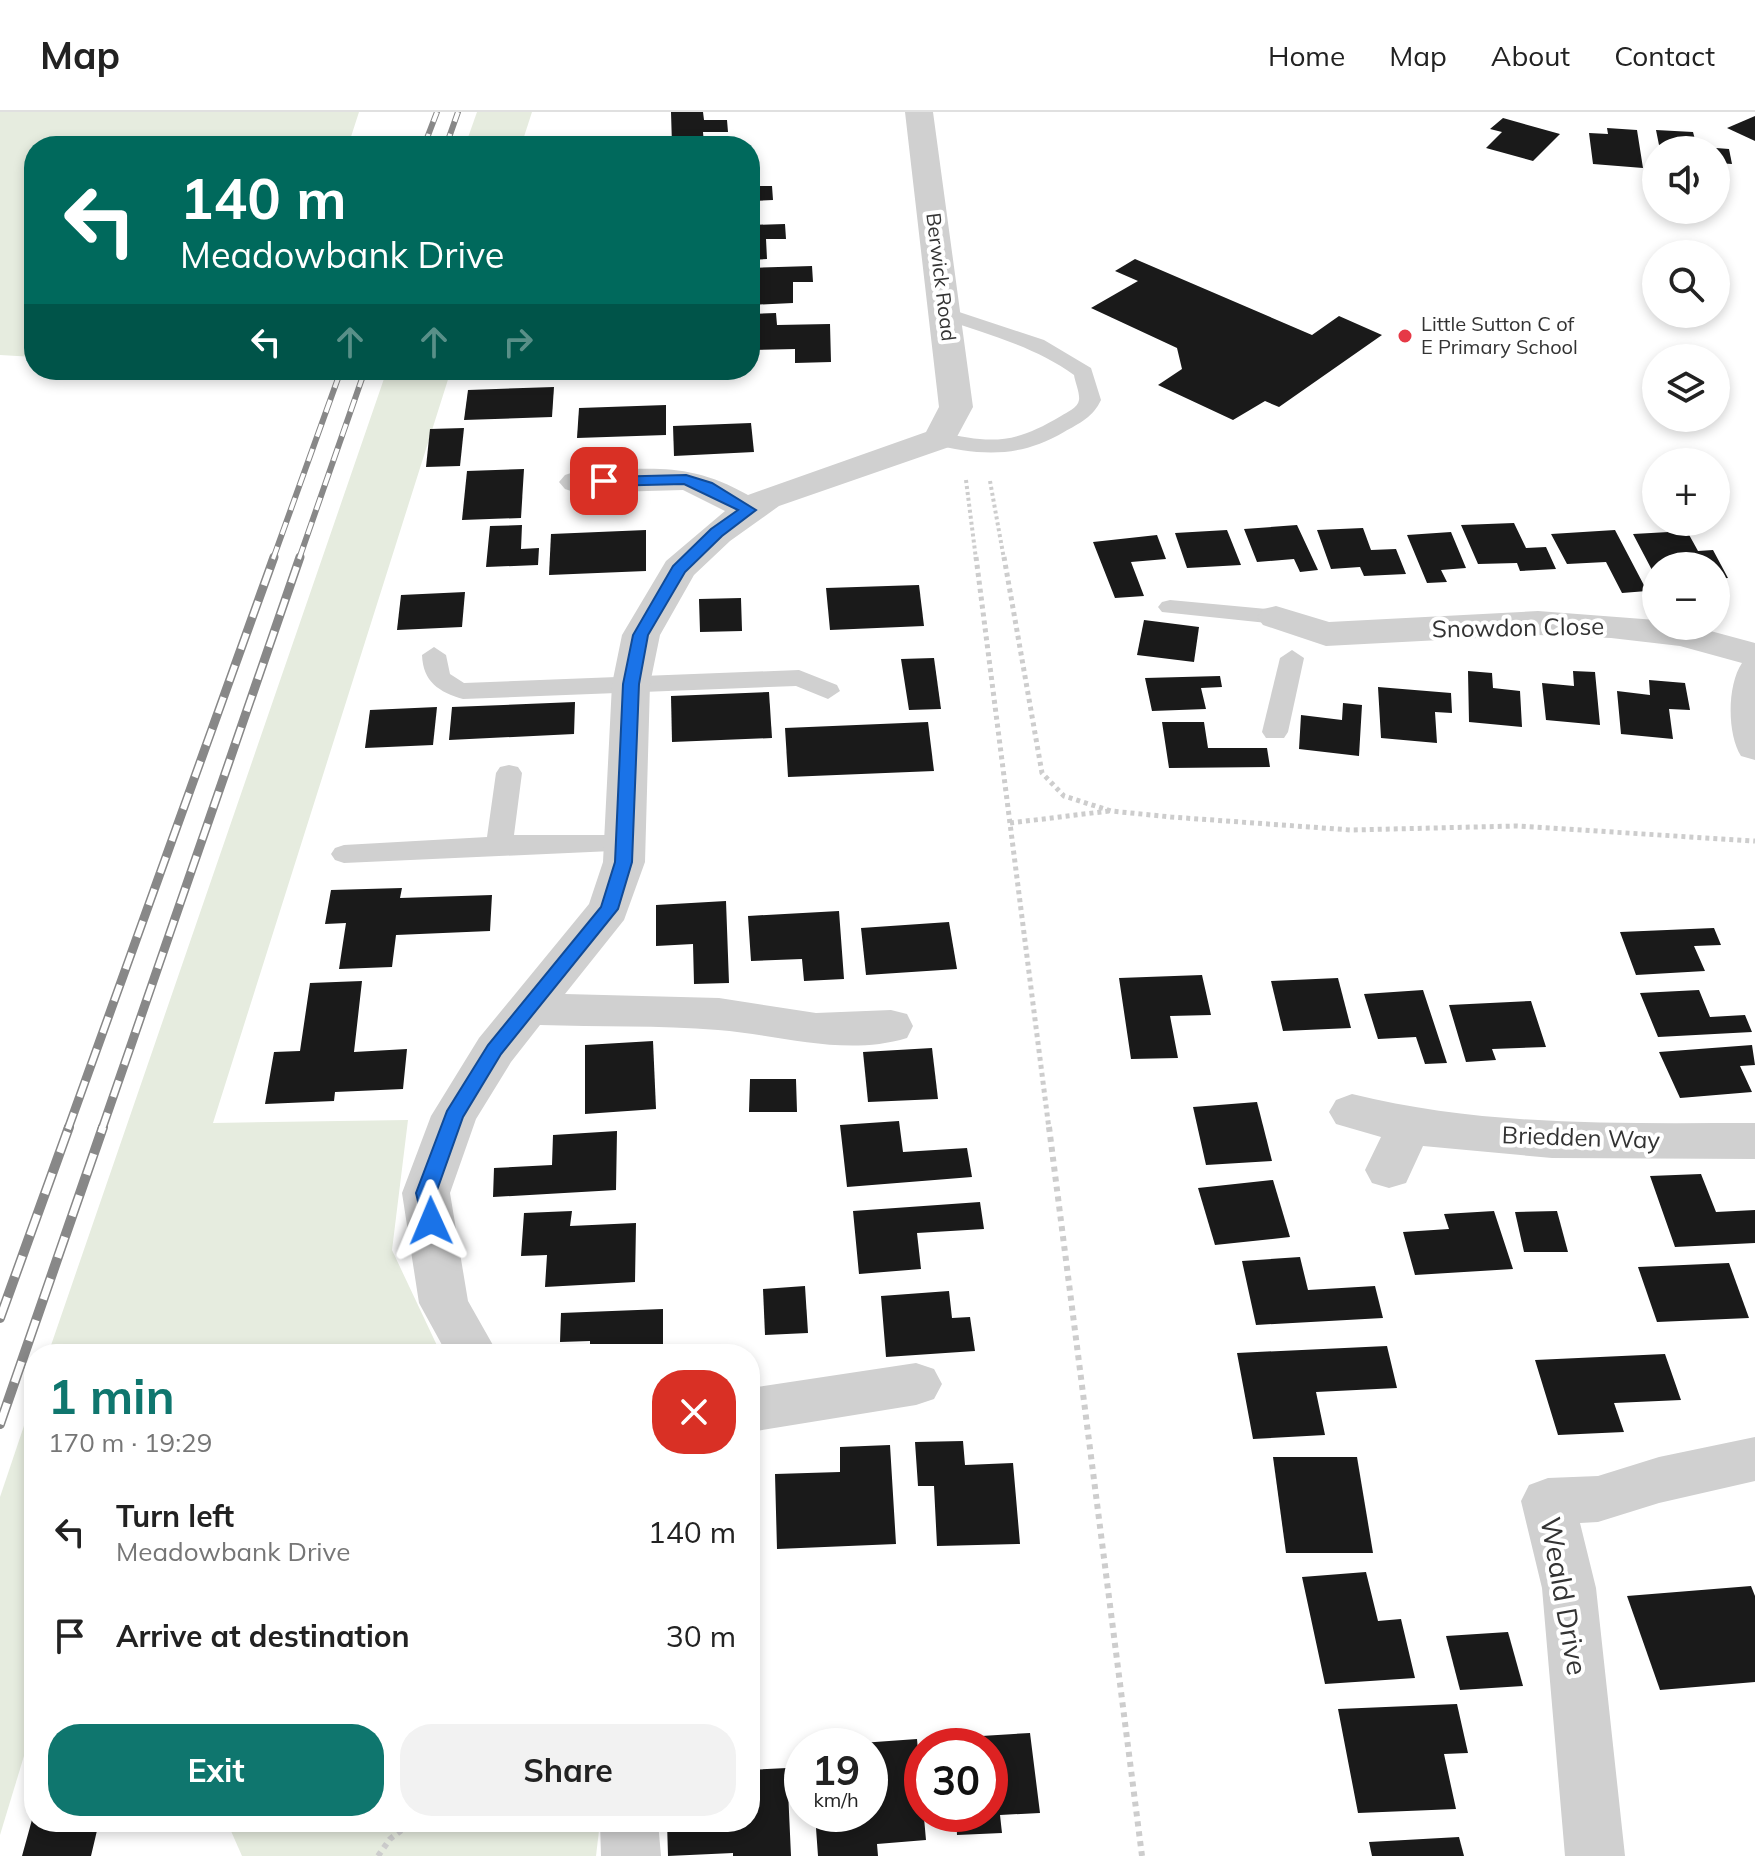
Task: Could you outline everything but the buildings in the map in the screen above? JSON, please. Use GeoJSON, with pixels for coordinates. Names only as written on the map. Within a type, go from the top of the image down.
{"type":"FeatureCollection","features":[{"type":"Feature","properties":{"kind":"street","name":"Berwick Road"},"geometry":{"type":"LineString","coordinates":[[919,112],[947,314],[956,407],[940,439]]}},
{"type":"Feature","properties":{"kind":"street"},"geometry":{"type":"LineString","coordinates":[[467,1344],[444,1303],[426,1193],[454,1116],[495,1050],[609,909],[624,862],[631,684],[641,635],[679,569],[717,533],[766,498],[821,477],[916,450],[940,439]]}},
{"type":"Feature","properties":{"kind":"street"},"geometry":{"type":"LineString","coordinates":[[577,482],[686,479],[707,486],[749,510]]}},
{"type":"Feature","properties":{"kind":"street","name":"Snowdon Close"},"geometry":{"type":"LineString","coordinates":[[1276,617],[1326,634],[1538,623],[1611,626],[1682,635],[1755,655]]}},
{"type":"Feature","properties":{"kind":"street"},"geometry":{"type":"LineString","coordinates":[[1292,658],[1326,634]]}},
{"type":"Feature","properties":{"kind":"street"},"geometry":{"type":"LineString","coordinates":[[1755,672],[1751,707],[1755,747]]}},
{"type":"Feature","properties":{"kind":"street"},"geometry":{"type":"LineString","coordinates":[[528,1009],[719,1014],[816,1029],[891,1026]]}},
{"type":"Feature","properties":{"kind":"street","name":"Briedden Way"},"geometry":{"type":"LineString","coordinates":[[1352,1112],[1408,1128],[1551,1140],[1755,1141]]}},
{"type":"Feature","properties":{"kind":"street"},"geometry":{"type":"LineString","coordinates":[[1389,1170],[1408,1128]]}},
{"type":"Feature","properties":{"kind":"street"},"geometry":{"type":"LineString","coordinates":[[760,1408],[916,1384]]}},
{"type":"Feature","properties":{"kind":"street","name":"Weald Drive"},"geometry":{"type":"LineString","coordinates":[[1595,1856],[1569,1588],[1548,1501],[1598,1499],[1659,1480],[1755,1459]]}},
{"type":"Feature","properties":{"kind":"street"},"geometry":{"type":"LineString","coordinates":[[630,1832],[631,1856]]}},
{"type":"Feature","properties":{"kind":"lane"},"geometry":{"type":"LineString","coordinates":[[940,439],[983,449],[1028,445],[1085,410],[1090,400],[1084,372],[1075,365],[1015,337],[947,314]]}},
{"type":"Feature","properties":{"kind":"lane"},"geometry":{"type":"LineString","coordinates":[[1170,607],[1276,617]]}},
{"type":"Feature","properties":{"kind":"lane"},"geometry":{"type":"LineString","coordinates":[[434,655],[434,670],[444,685],[463,691],[799,678],[828,691]]}},
{"type":"Feature","properties":{"kind":"lane"},"geometry":{"type":"LineString","coordinates":[[1275,732],[1292,658]]}},
{"type":"Feature","properties":{"kind":"lane"},"geometry":{"type":"LineString","coordinates":[[499,846],[509,773]]}},
{"type":"Feature","properties":{"kind":"lane"},"geometry":{"type":"LineString","coordinates":[[344,854],[499,846],[625,844]]}},
{"type":"Feature","properties":{"kind":"path"},"geometry":{"type":"LineString","coordinates":[[940,439],[966,477],[1142,1856]]}},
{"type":"Feature","properties":{"kind":"path"},"geometry":{"type":"LineString","coordinates":[[1010,823],[1111,811]]}},
{"type":"Feature","properties":{"kind":"path"},"geometry":{"type":"LineString","coordinates":[[378,1856],[399,1832]]}},
{"type":"Feature","properties":{"kind":"shaded area"},"geometry":{"type":"Polygon","coordinates":[[[0,112],[359,112],[351,136],[24,136],[24,356],[0,355],[0,112]]]}},
{"type":"Feature","properties":{"kind":"shaded area"},"geometry":{"type":"Polygon","coordinates":[[[477,112],[532,112],[524,136],[469,136],[477,112]]]}},
{"type":"Feature","properties":{"kind":"shaded area"},"geometry":{"type":"Polygon","coordinates":[[[384,380],[448,380],[213,1123],[408,1120],[392,1250],[436,1344],[51,1344],[384,380]]]}},
{"type":"Feature","properties":{"kind":"shaded area"},"geometry":{"type":"Polygon","coordinates":[[[24,1426],[24,1756],[0,1835],[0,1497],[24,1426]]]}},
{"type":"Feature","properties":{"kind":"shaded area"},"geometry":{"type":"Polygon","coordinates":[[[231,1832],[599,1832],[596,1856],[242,1856],[231,1832]]]}},
{"type":"Feature","properties":{"kind":"railway"},"geometry":{"type":"LineString","coordinates":[[428,136],[437,112]]}},
{"type":"Feature","properties":{"kind":"railway"},"geometry":{"type":"LineString","coordinates":[[450,136],[458,112]]}},
{"type":"Feature","properties":{"kind":"railway"},"geometry":{"type":"LineString","coordinates":[[273,559],[337,380]]}},
{"type":"Feature","properties":{"kind":"railway"},"geometry":{"type":"LineString","coordinates":[[299,559],[362,380]]}},
{"type":"Feature","properties":{"kind":"railway"},"geometry":{"type":"LineString","coordinates":[[68,1129],[274,557]]}},
{"type":"Feature","properties":{"kind":"railway"},"geometry":{"type":"LineString","coordinates":[[102,1129],[300,557]]}},
{"type":"Feature","properties":{"kind":"railway"},"geometry":{"type":"LineString","coordinates":[[0,1318],[69,1127]]}},
{"type":"Feature","properties":{"kind":"railway"},"geometry":{"type":"LineString","coordinates":[[28,1344],[103,1127]]}},
{"type":"Feature","properties":{"kind":"railway"},"geometry":{"type":"LineString","coordinates":[[0,1424],[24,1355]]}},
{"type":"Feature","properties":{"kind":"place","name":"Little Sutton C of E Primary School"},"geometry":{"type":"Point","coordinates":[1405,336]}},
{"type":"Feature","properties":{"kind":"route"},"geometry":{"type":"LineString","coordinates":[[431,1221],[426,1193],[454,1116],[495,1050],[609,909],[624,862],[631,684],[641,635],[679,569],[717,533],[749,510],[707,486],[686,479],[604,481]]}}]}
